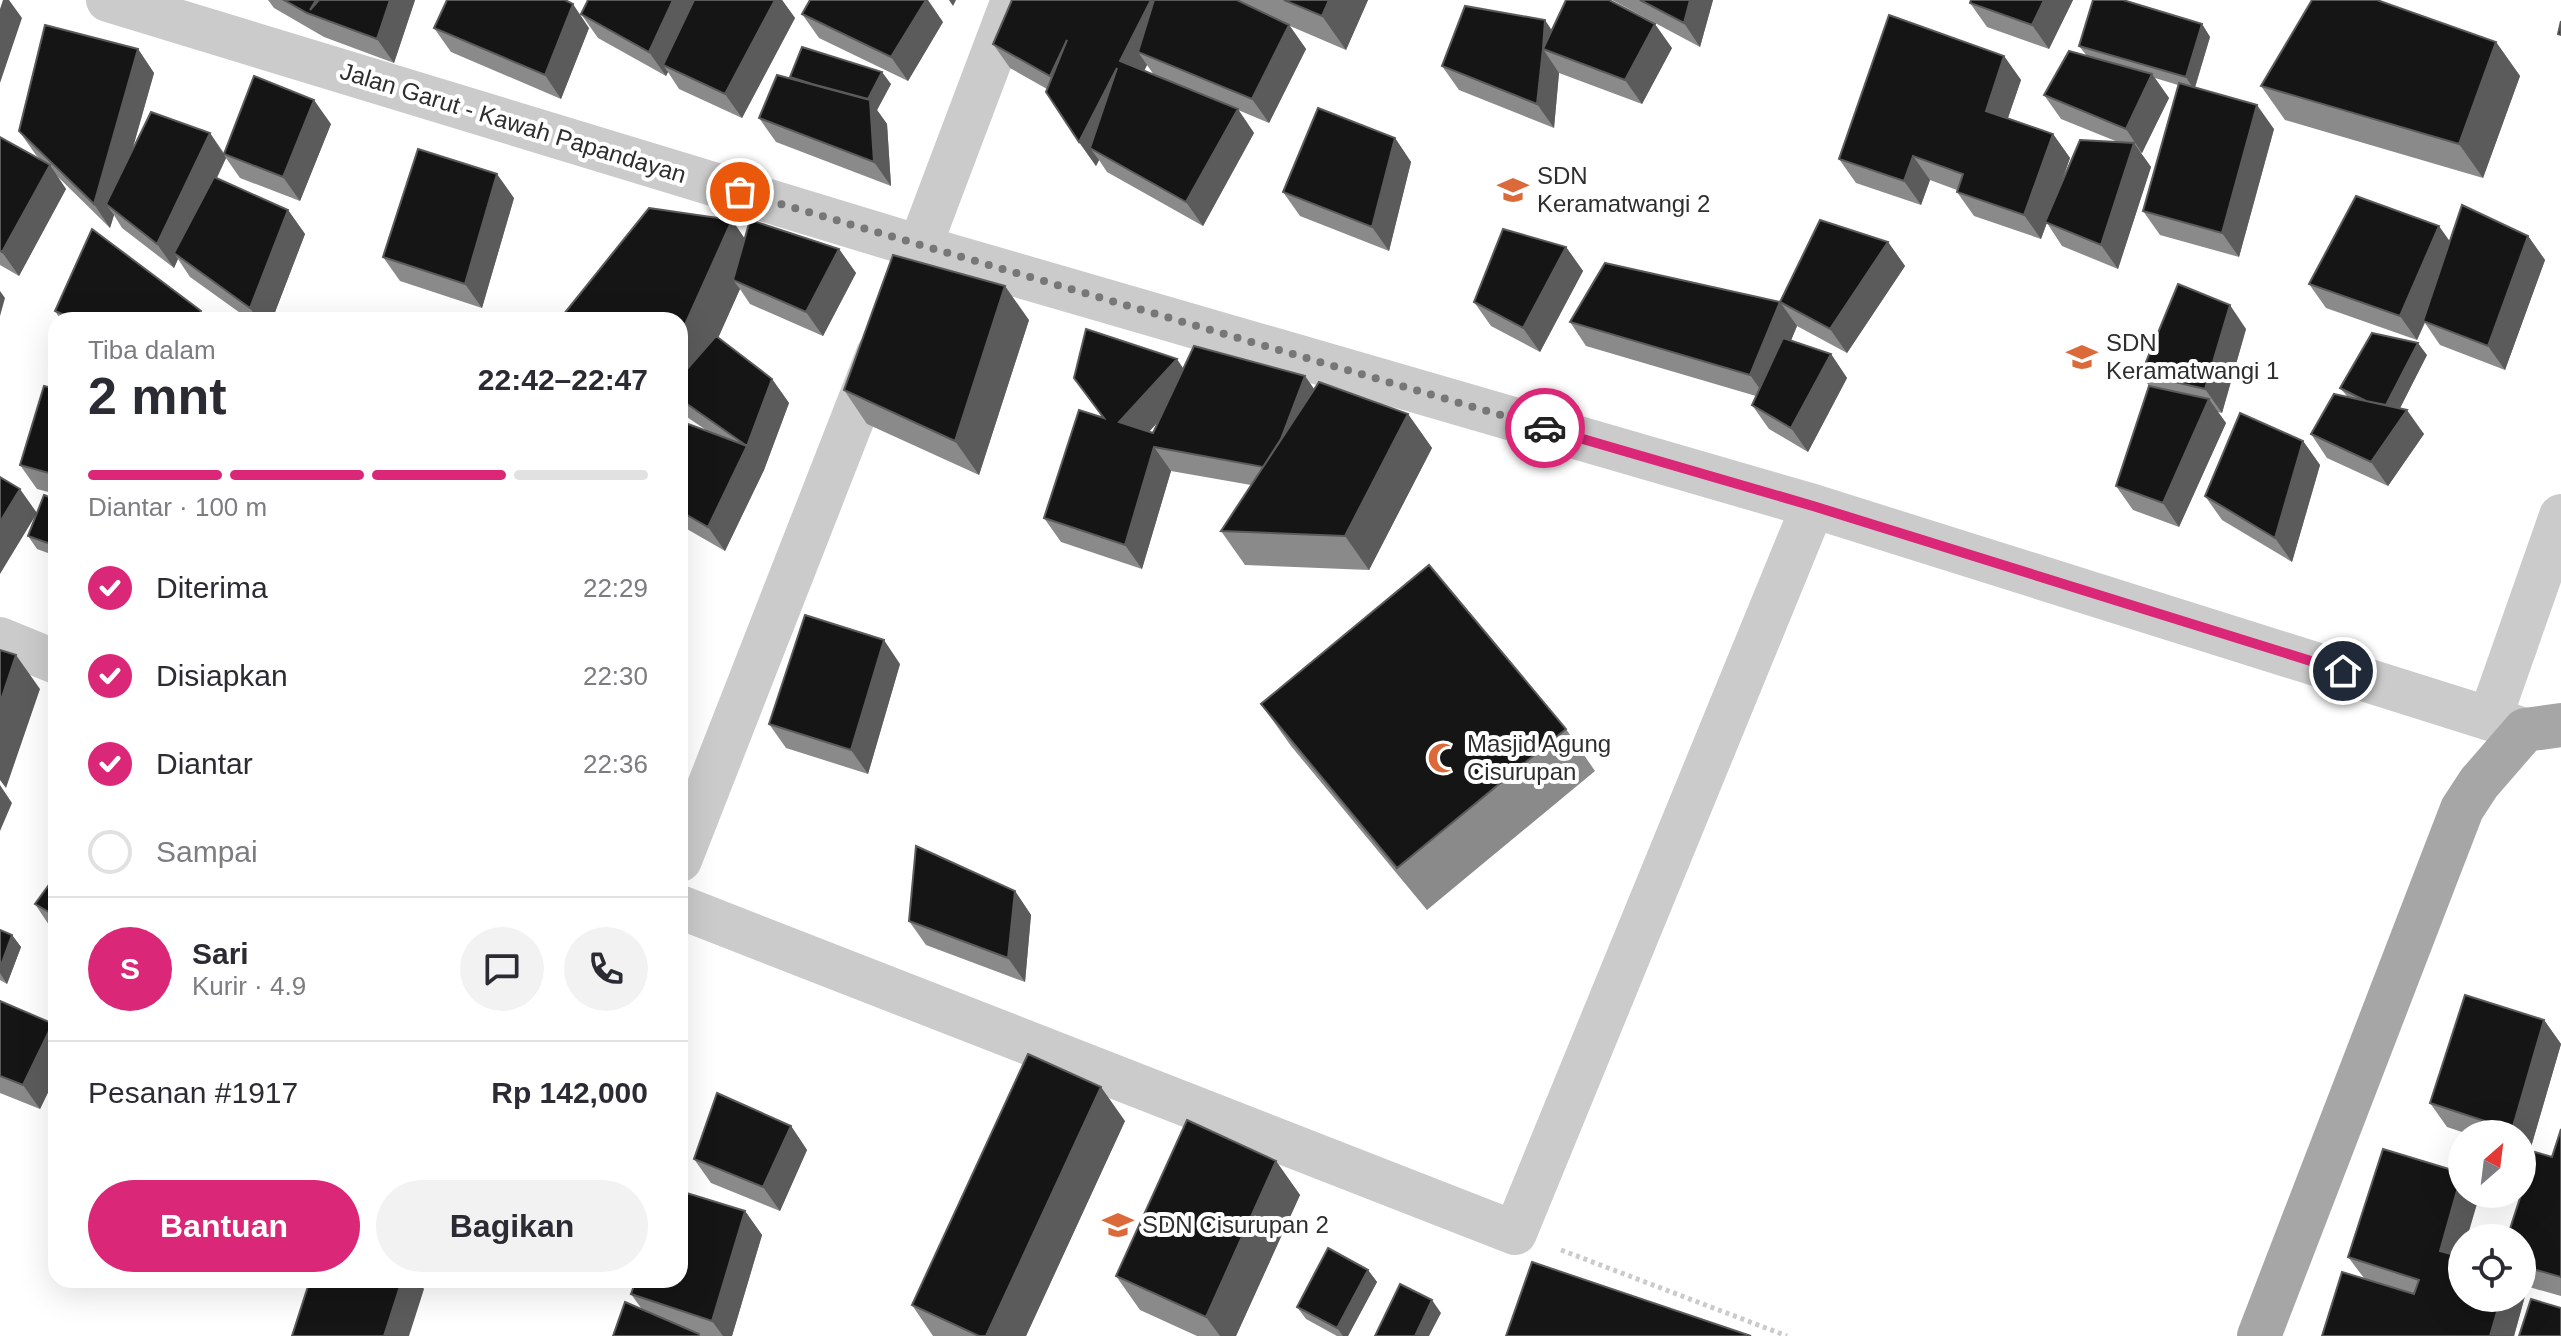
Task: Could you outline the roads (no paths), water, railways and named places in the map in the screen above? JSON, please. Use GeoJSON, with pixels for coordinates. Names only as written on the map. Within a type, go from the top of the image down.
{"type":"FeatureCollection","features":[{"type":"Feature","properties":{"kind":"main road"},"geometry":{"type":"LineString","coordinates":[[2259,1336],[2462,809],[2526,724]]}},
{"type":"Feature","properties":{"kind":"street","name":"Jalan Garut - Kawah Papandayan"},"geometry":{"type":"LineString","coordinates":[[108,0],[920,247],[1813,506],[2526,724]]}},
{"type":"Feature","properties":{"kind":"street"},"geometry":{"type":"LineString","coordinates":[[688,840],[920,247],[1013,0]]}},
{"type":"Feature","properties":{"kind":"street"},"geometry":{"type":"LineString","coordinates":[[688,910],[1515,1233],[1813,506]]}},
{"type":"Feature","properties":{"kind":"street"},"geometry":{"type":"LineString","coordinates":[[2526,724],[2561,516]]}},
{"type":"Feature","properties":{"kind":"street"},"geometry":{"type":"LineString","coordinates":[[0,639],[48,659]]}},
{"type":"Feature","properties":{"kind":"place","name":"SDN Keramatwangi 2"},"geometry":{"type":"Point","coordinates":[1513,190]}},
{"type":"Feature","properties":{"kind":"place","name":"SDN Keramatwangi 1"},"geometry":{"type":"Point","coordinates":[2082,357]}},
{"type":"Feature","properties":{"kind":"place","name":"Masjid Agung Cisurupan"},"geometry":{"type":"Point","coordinates":[1443,758]}},
{"type":"Feature","properties":{"kind":"place","name":"SDN Cisurupan 2"},"geometry":{"type":"Point","coordinates":[1118,1225]}}]}
